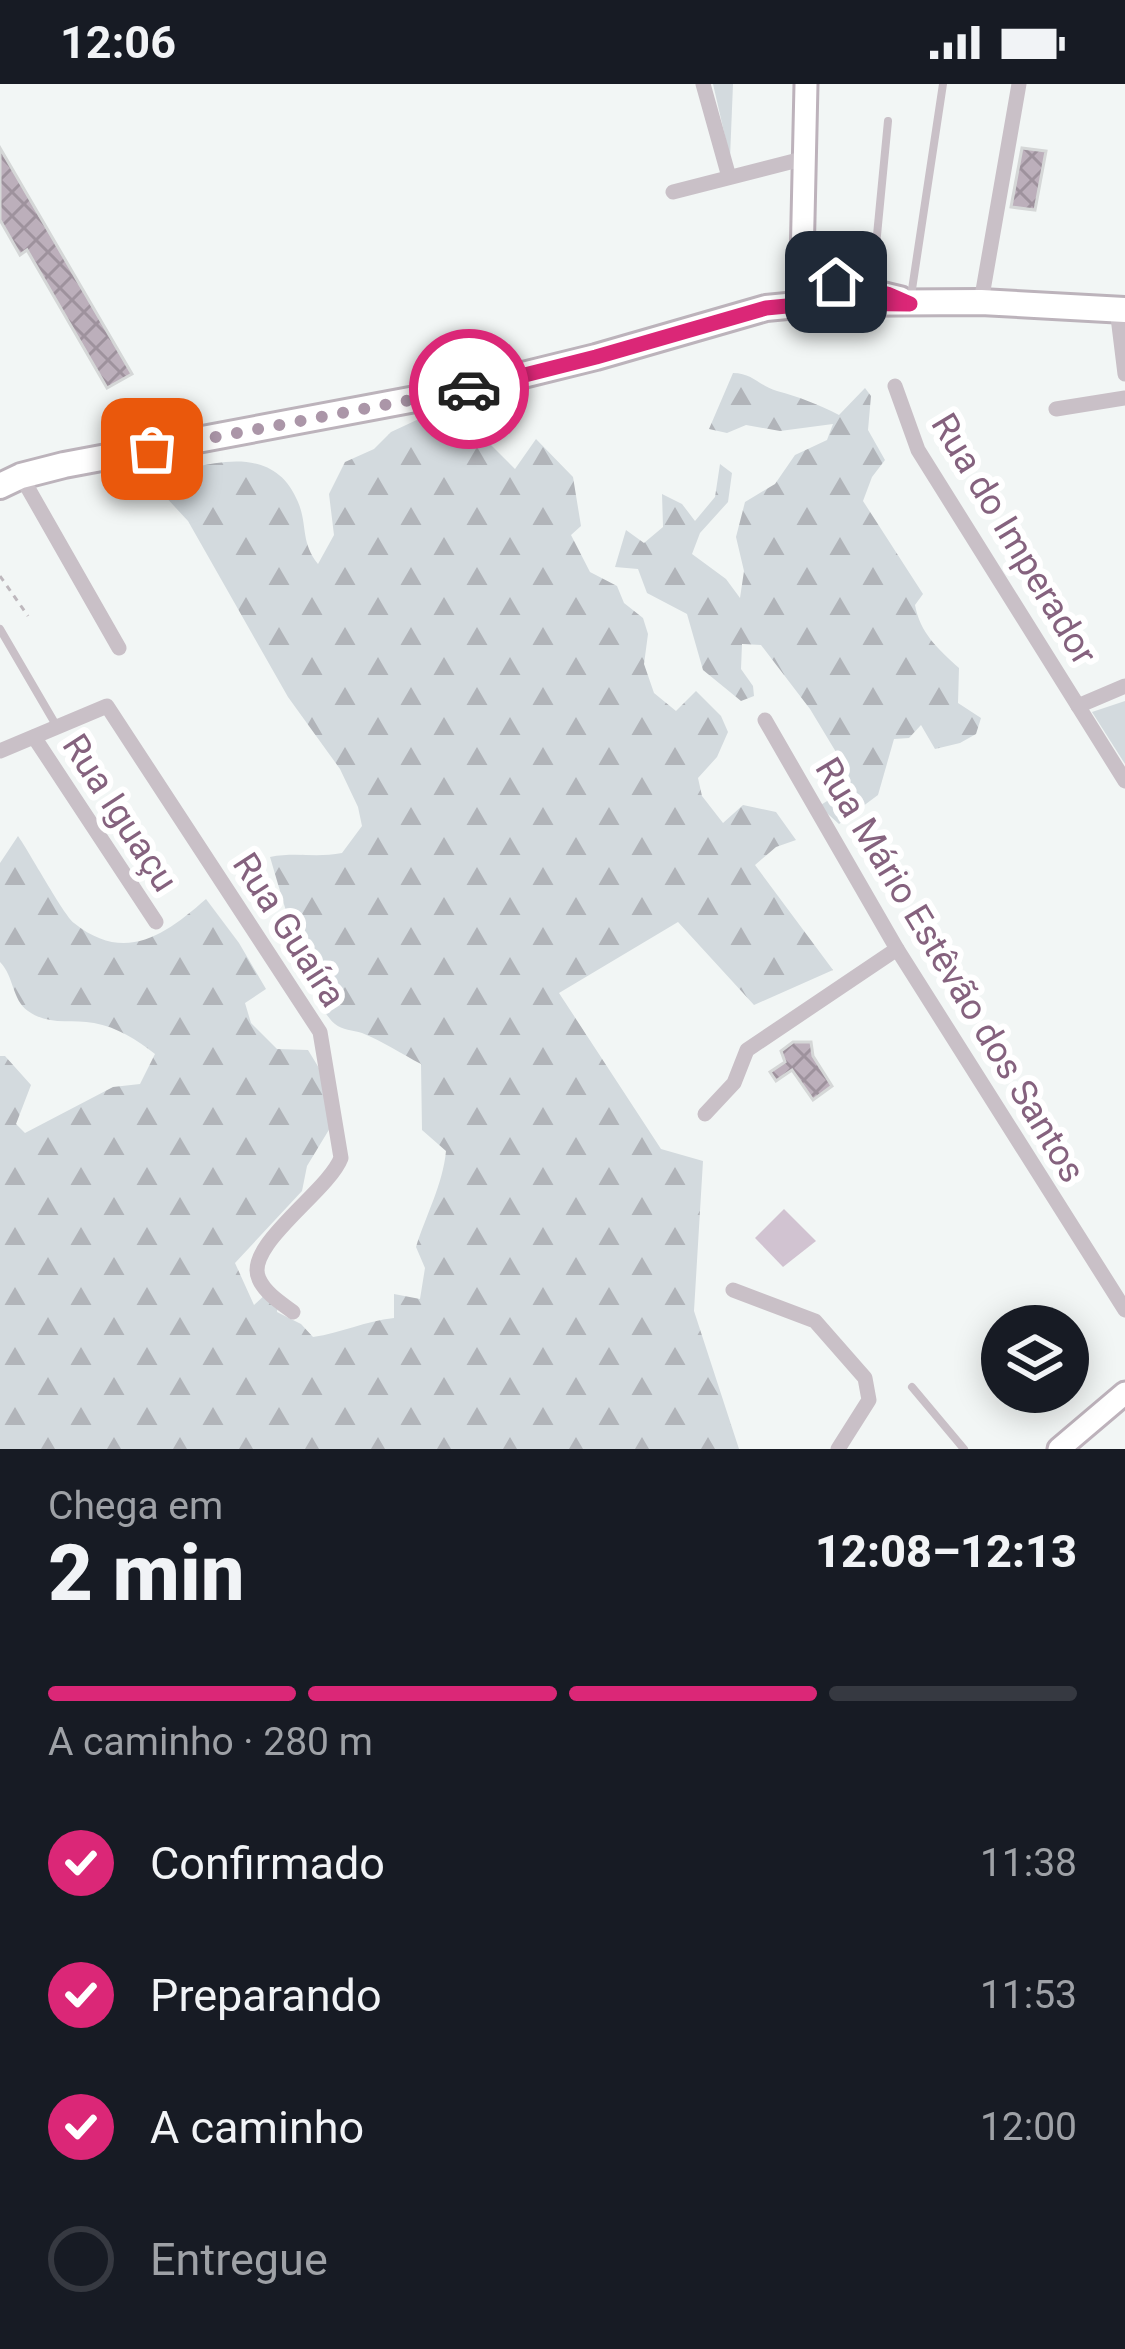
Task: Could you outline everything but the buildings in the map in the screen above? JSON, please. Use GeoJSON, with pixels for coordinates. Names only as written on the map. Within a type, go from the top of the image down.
{"type":"FeatureCollection","features":[{"type":"Feature","properties":{"kind":"main road"},"geometry":{"type":"LineString","coordinates":[[806,84],[802,264],[822,279],[910,304]]}},
{"type":"Feature","properties":{"kind":"main road"},"geometry":{"type":"LineString","coordinates":[[10,481],[518,378],[766,308],[981,302],[1121,309]]}},
{"type":"Feature","properties":{"kind":"main road"},"geometry":{"type":"LineString","coordinates":[[1059,1449],[1125,1393]]}},
{"type":"Feature","properties":{"kind":"street"},"geometry":{"type":"LineString","coordinates":[[703,84],[729,177]]}},
{"type":"Feature","properties":{"kind":"street"},"geometry":{"type":"LineString","coordinates":[[981,302],[1018,84]]}},
{"type":"Feature","properties":{"kind":"street"},"geometry":{"type":"LineString","coordinates":[[674,192],[802,159]]}},
{"type":"Feature","properties":{"kind":"street"},"geometry":{"type":"LineString","coordinates":[[1121,309],[1125,374]]}},
{"type":"Feature","properties":{"kind":"street","name":"Rua do Imperador"},"geometry":{"type":"LineString","coordinates":[[896,386],[918,450],[1125,782]]}},
{"type":"Feature","properties":{"kind":"street"},"geometry":{"type":"LineString","coordinates":[[1056,410],[1125,398]]}},
{"type":"Feature","properties":{"kind":"street"},"geometry":{"type":"LineString","coordinates":[[10,481],[119,648]]}},
{"type":"Feature","properties":{"kind":"street"},"geometry":{"type":"LineString","coordinates":[[1078,706],[1125,686]]}},
{"type":"Feature","properties":{"kind":"street","name":"Rua Guaíra"},"geometry":{"type":"LineString","coordinates":[[57,727],[107,706],[320,1032],[340,1157],[337,1169],[265,1245],[256,1267],[261,1283],[293,1312]]}},
{"type":"Feature","properties":{"kind":"street","name":"Rua Mário Estêvão dos Santos"},"geometry":{"type":"LineString","coordinates":[[765,720],[897,949],[1125,1310]]}},
{"type":"Feature","properties":{"kind":"street"},"geometry":{"type":"LineString","coordinates":[[0,751],[57,727]]}},
{"type":"Feature","properties":{"kind":"street","name":"Rua Iguaçu"},"geometry":{"type":"LineString","coordinates":[[34,736],[156,922]]}},
{"type":"Feature","properties":{"kind":"street"},"geometry":{"type":"LineString","coordinates":[[705,1114],[734,1084],[747,1050],[897,949]]}},
{"type":"Feature","properties":{"kind":"street"},"geometry":{"type":"LineString","coordinates":[[733,1290],[815,1321],[865,1378],[868,1400],[842,1443],[860,1449]]}},
{"type":"Feature","properties":{"kind":"lane"},"geometry":{"type":"LineString","coordinates":[[910,304],[944,84]]}},
{"type":"Feature","properties":{"kind":"lane"},"geometry":{"type":"LineString","coordinates":[[872,290],[889,122]]}},
{"type":"Feature","properties":{"kind":"lane"},"geometry":{"type":"LineString","coordinates":[[0,629],[57,727]]}},
{"type":"Feature","properties":{"kind":"lane"},"geometry":{"type":"LineString","coordinates":[[912,1387],[964,1449]]}},
{"type":"Feature","properties":{"kind":"path"},"geometry":{"type":"LineString","coordinates":[[0,577],[28,616]]}},
{"type":"Feature","properties":{"kind":"green space"},"geometry":{"type":"Polygon","coordinates":[[[713,84],[733,84],[730,158],[713,84]]]}},
{"type":"Feature","properties":{"kind":"green space"},"geometry":{"type":"Polygon","coordinates":[[[733,373],[839,415],[865,388],[871,396],[868,430],[885,460],[863,501],[923,594],[915,605],[926,632],[959,668],[958,703],[981,718],[976,734],[960,743],[935,749],[921,725],[909,738],[894,739],[878,795],[839,824],[819,806],[832,798],[842,762],[810,709],[761,645],[742,644],[741,669],[754,696],[741,701],[703,670],[687,614],[647,593],[638,569],[615,567],[626,530],[644,543],[663,527],[662,494],[682,504],[695,521],[715,497],[720,464],[732,473],[728,502],[700,533],[692,554],[726,579],[740,598],[744,571],[736,537],[745,502],[775,484],[795,455],[827,440],[833,424],[780,431],[746,425],[727,433],[709,429],[733,373]]]}},
{"type":"Feature","properties":{"kind":"green space"},"geometry":{"type":"Polygon","coordinates":[[[466,409],[487,441],[515,469],[536,439],[573,477],[581,526],[571,535],[590,572],[617,586],[624,603],[643,618],[648,634],[644,664],[654,693],[676,711],[696,691],[721,716],[728,732],[717,757],[698,778],[702,796],[723,823],[743,805],[776,812],[796,840],[776,847],[755,865],[833,970],[754,1005],[678,922],[559,993],[661,1149],[703,1161],[694,1311],[739,1449],[0,1449],[0,1056],[31,1085],[16,1124],[25,1133],[113,1087],[140,1084],[155,1054],[111,1028],[44,1019],[19,1001],[0,962],[0,863],[18,836],[74,923],[110,942],[144,940],[160,933],[206,899],[266,989],[245,1003],[251,1023],[277,1049],[308,1050],[322,1073],[330,1128],[307,1166],[302,1191],[235,1263],[254,1305],[267,1293],[278,1302],[277,1312],[301,1324],[313,1337],[394,1318],[394,1294],[420,1299],[425,1268],[416,1247],[446,1151],[422,1130],[421,1064],[369,1036],[338,1026],[326,1013],[298,946],[270,857],[342,853],[362,826],[358,807],[340,769],[288,697],[188,521],[149,479],[234,462],[271,470],[286,482],[298,502],[309,548],[318,564],[334,535],[329,494],[345,462],[374,449],[391,432],[436,411],[466,409]]]}},
{"type":"Feature","properties":{"kind":"green space"},"geometry":{"type":"Polygon","coordinates":[[[1125,701],[1125,764],[1092,712],[1125,701]]]}},
{"type":"Feature","properties":{"kind":"shaded area"},"geometry":{"type":"Polygon","coordinates":[[[784,1209],[816,1241],[783,1267],[755,1238],[784,1209]]]}},
{"type":"Feature","properties":{"kind":"way so far"},"geometry":{"type":"LineString","coordinates":[[152,449],[469,389]]}},
{"type":"Feature","properties":{"kind":"route"},"geometry":{"type":"LineString","coordinates":[[469,389],[766,308],[910,304],[836,282]]}}]}
